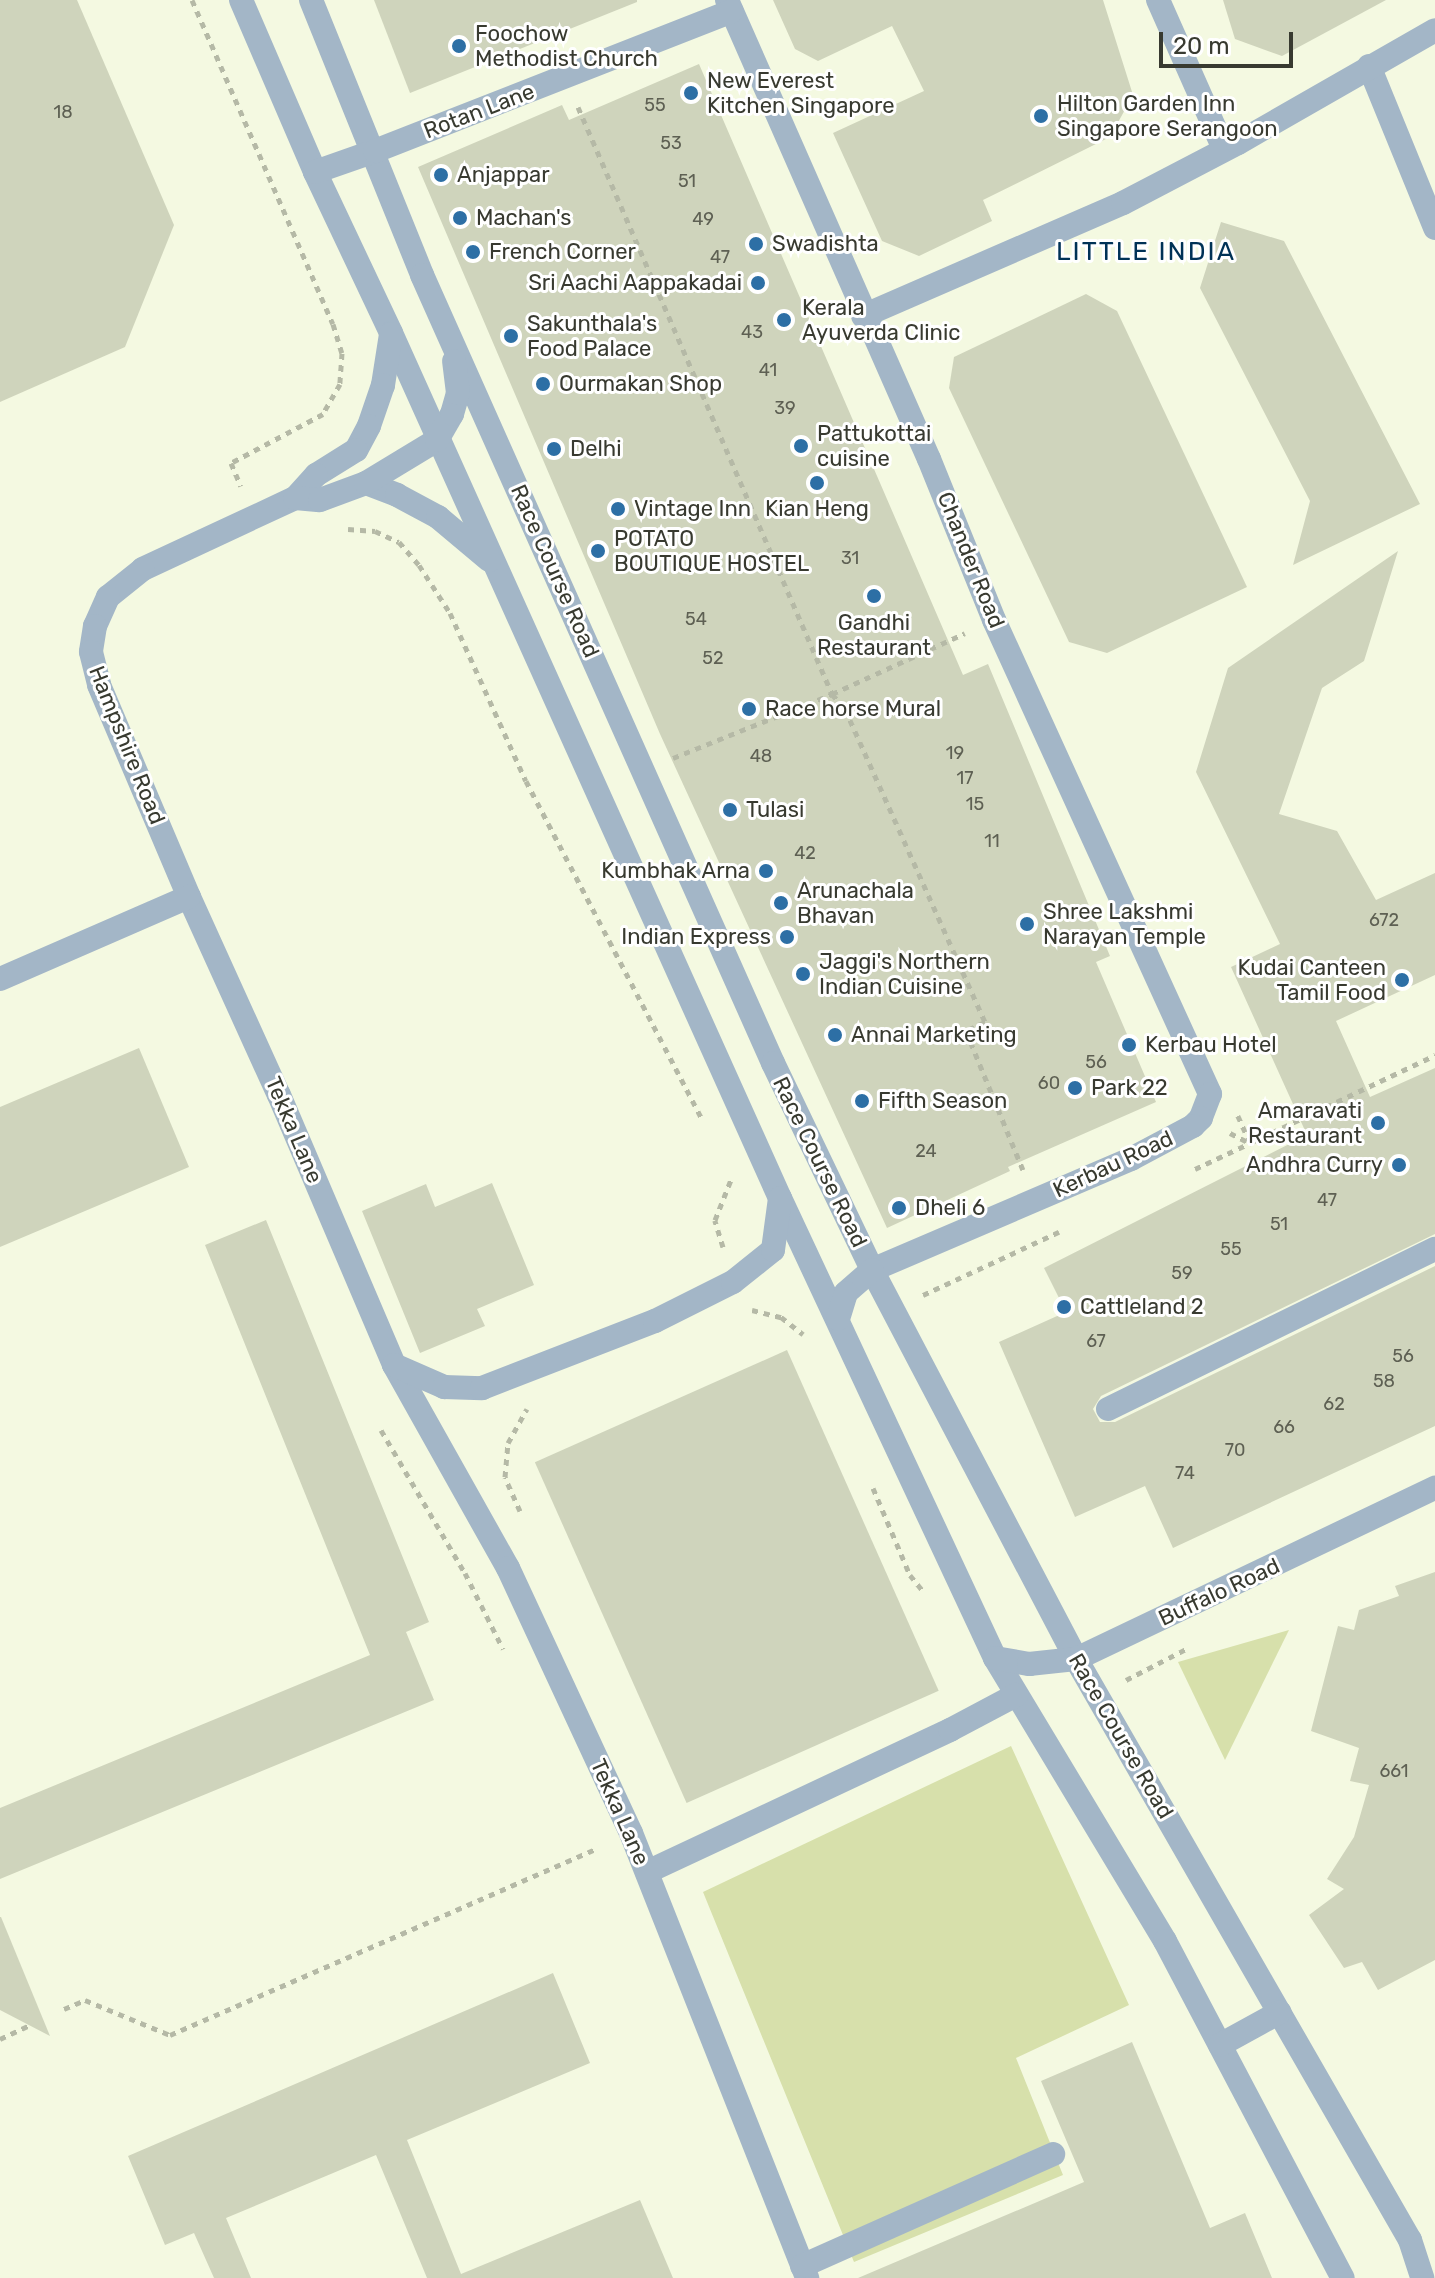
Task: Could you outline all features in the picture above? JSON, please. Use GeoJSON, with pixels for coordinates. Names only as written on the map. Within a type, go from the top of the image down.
{"type":"FeatureCollection","features":[{"type":"Feature","properties":{"kind":"street"},"geometry":{"type":"LineString","coordinates":[[241,0],[315,172],[391,333],[780,1198],[995,1658],[1165,1941],[1343,2278]]}},
{"type":"Feature","properties":{"kind":"street","name":"Race Course Road"},"geometry":{"type":"LineString","coordinates":[[311,0],[375,151],[422,275],[773,1063],[872,1270],[1076,1659],[1410,2240],[1422,2278]]}},
{"type":"Feature","properties":{"kind":"street"},"geometry":{"type":"LineString","coordinates":[[1158,0],[1224,149]]}},
{"type":"Feature","properties":{"kind":"street","name":"Rotan Lane"},"geometry":{"type":"LineString","coordinates":[[315,172],[565,77],[729,5]]}},
{"type":"Feature","properties":{"kind":"street","name":"Chander Road"},"geometry":{"type":"LineString","coordinates":[[729,5],[863,316],[929,459],[994,620],[1208,1085],[1208,1104],[1201,1118]]}},
{"type":"Feature","properties":{"kind":"street"},"geometry":{"type":"LineString","coordinates":[[863,316],[1123,203],[1435,30]]}},
{"type":"Feature","properties":{"kind":"street"},"geometry":{"type":"LineString","coordinates":[[1369,66],[1435,228]]}},
{"type":"Feature","properties":{"kind":"street"},"geometry":{"type":"LineString","coordinates":[[295,498],[316,475],[356,450],[369,426],[383,385],[391,333]]}},
{"type":"Feature","properties":{"kind":"street"},"geometry":{"type":"LineString","coordinates":[[295,498],[320,500],[366,483],[437,440],[452,414],[458,393],[451,338]]}},
{"type":"Feature","properties":{"kind":"street"},"geometry":{"type":"LineString","coordinates":[[366,483],[438,517],[497,567]]}},
{"type":"Feature","properties":{"kind":"street","name":"Hampshire Road"},"geometry":{"type":"LineString","coordinates":[[189,897],[99,685],[91,652],[95,626],[108,597],[143,569],[295,498]]}},
{"type":"Feature","properties":{"kind":"street"},"geometry":{"type":"LineString","coordinates":[[0,979],[189,897]]}},
{"type":"Feature","properties":{"kind":"street","name":"Tekka Lane"},"geometry":{"type":"LineString","coordinates":[[189,897],[279,1095],[394,1365],[508,1568],[647,1872],[804,2272]]}},
{"type":"Feature","properties":{"kind":"street","name":"Kerbau Road"},"geometry":{"type":"LineString","coordinates":[[872,1270],[1131,1159],[1201,1118]]}},
{"type":"Feature","properties":{"kind":"street"},"geometry":{"type":"LineString","coordinates":[[394,1365],[444,1387],[482,1388],[655,1321],[733,1282],[773,1250],[780,1198]]}},
{"type":"Feature","properties":{"kind":"street"},"geometry":{"type":"LineString","coordinates":[[1108,1409],[1435,1249]]}},
{"type":"Feature","properties":{"kind":"street"},"geometry":{"type":"LineString","coordinates":[[838,1319],[846,1293],[872,1270]]}},
{"type":"Feature","properties":{"kind":"street","name":"Buffalo Road"},"geometry":{"type":"LineString","coordinates":[[995,1658],[1029,1664],[1076,1659],[1435,1488]]}},
{"type":"Feature","properties":{"kind":"street"},"geometry":{"type":"LineString","coordinates":[[647,1872],[950,1730],[1016,1695]]}},
{"type":"Feature","properties":{"kind":"street"},"geometry":{"type":"LineString","coordinates":[[1220,2045],[1280,2012]]}},
{"type":"Feature","properties":{"kind":"street"},"geometry":{"type":"LineString","coordinates":[[804,2272],[1053,2154]]}},
{"type":"Feature","properties":{"kind":"path"},"geometry":{"type":"LineString","coordinates":[[192,0],[333,324],[342,353],[340,384],[323,414],[231,463],[255,517]]}},
{"type":"Feature","properties":{"kind":"path"},"geometry":{"type":"LineString","coordinates":[[565,77],[832,694],[845,709],[985,1022],[966,1031],[1035,1199]]}},
{"type":"Feature","properties":{"kind":"path"},"geometry":{"type":"LineString","coordinates":[[338,529],[375,531],[399,542],[450,613],[526,781],[703,1120]]}},
{"type":"Feature","properties":{"kind":"path"},"geometry":{"type":"LineString","coordinates":[[646,777],[660,763],[832,694],[994,620]]}},
{"type":"Feature","properties":{"kind":"path"},"geometry":{"type":"LineString","coordinates":[[1201,1118],[1250,1143],[1435,1055]]}},
{"type":"Feature","properties":{"kind":"path"},"geometry":{"type":"LineString","coordinates":[[725,1163],[733,1177]]}},
{"type":"Feature","properties":{"kind":"path"},"geometry":{"type":"LineString","coordinates":[[738,1315],[751,1309]]}},
{"type":"Feature","properties":{"kind":"path"},"geometry":{"type":"LineString","coordinates":[[524,1520],[505,1477],[508,1443],[530,1405]]}},
{"type":"Feature","properties":{"kind":"path"},"geometry":{"type":"LineString","coordinates":[[381,1430],[465,1573],[506,1655]]}},
{"type":"Feature","properties":{"kind":"path"},"geometry":{"type":"LineString","coordinates":[[594,1833],[607,1861]]}},
{"type":"Feature","properties":{"kind":"path"},"geometry":{"type":"LineString","coordinates":[[64,2009],[85,2000],[170,2035],[601,1846]]}},
{"type":"Feature","properties":{"kind":"path"},"geometry":{"type":"LineString","coordinates":[[0,2039],[30,2025]]}},
{"type":"Feature","properties":{"kind":"green space"},"geometry":{"type":"Polygon","coordinates":[[[1289,1630],[1225,1760],[1178,1662],[1289,1630]]]}},
{"type":"Feature","properties":{"kind":"green space"},"geometry":{"type":"Polygon","coordinates":[[[1011,1746],[1129,2005],[1016,2058],[1063,2175],[854,2262],[703,1892],[1011,1746]]]}},
{"type":"Feature","properties":{"kind":"building"},"geometry":{"type":"Polygon","coordinates":[[[0,0],[77,0],[174,225],[125,347],[0,402],[0,0]]]}},
{"type":"Feature","properties":{"kind":"building","name":"Foochow Methodist Church"},"geometry":{"type":"Polygon","coordinates":[[[374,0],[637,0],[637,2],[410,93],[374,0]]]}},
{"type":"Feature","properties":{"kind":"building","name":"Hilton Garden Inn Singapore Serangoon"},"geometry":{"type":"Polygon","coordinates":[[[773,0],[1103,0],[1133,95],[1110,137],[983,200],[992,221],[919,256],[882,241],[833,133],[924,91],[892,26],[818,61],[795,49],[773,0]]]}},
{"type":"Feature","properties":{"kind":"building"},"geometry":{"type":"Polygon","coordinates":[[[1223,0],[1386,0],[1282,56],[1235,39],[1223,0]]]}},
{"type":"Feature","properties":{"kind":"building"},"geometry":{"type":"Polygon","coordinates":[[[699,64],[963,675],[988,664],[1110,956],[1096,962],[1156,1102],[1008,1167],[1010,1171],[887,1228],[660,734],[418,167],[562,105],[569,120],[699,64]]]}},
{"type":"Feature","properties":{"kind":"building"},"geometry":{"type":"Polygon","coordinates":[[[1221,222],[1284,241],[1420,504],[1293,565],[1310,501],[1200,288],[1221,222]]]}},
{"type":"Feature","properties":{"kind":"building"},"geometry":{"type":"Polygon","coordinates":[[[1086,294],[1117,311],[1247,587],[1107,653],[1069,642],[949,388],[954,357],[1086,294]]]}},
{"type":"Feature","properties":{"kind":"building"},"geometry":{"type":"Polygon","coordinates":[[[1398,551],[1364,661],[1322,688],[1279,814],[1337,831],[1376,900],[1435,873],[1435,975],[1336,1021],[1370,1097],[1435,1068],[1435,1234],[1101,1396],[1093,1409],[1100,1422],[1115,1422],[1435,1266],[1435,1426],[1173,1548],[1145,1486],[1075,1517],[999,1342],[1066,1312],[1044,1268],[1307,1135],[1231,967],[1280,944],[1196,772],[1228,668],[1398,551]]]}},
{"type":"Feature","properties":{"kind":"building"},"geometry":{"type":"Polygon","coordinates":[[[139,1048],[189,1167],[0,1247],[0,1107],[139,1048]]]}},
{"type":"Feature","properties":{"kind":"building"},"geometry":{"type":"Polygon","coordinates":[[[492,1183],[534,1285],[477,1309],[485,1326],[420,1353],[362,1211],[426,1184],[435,1207],[492,1183]]]}},
{"type":"Feature","properties":{"kind":"building"},"geometry":{"type":"Polygon","coordinates":[[[266,1220],[429,1622],[406,1632],[434,1700],[0,1879],[0,1808],[370,1655],[205,1245],[266,1220]]]}},
{"type":"Feature","properties":{"kind":"building"},"geometry":{"type":"Polygon","coordinates":[[[787,1350],[939,1691],[687,1803],[535,1462],[787,1350]]]}},
{"type":"Feature","properties":{"kind":"building"},"geometry":{"type":"Polygon","coordinates":[[[1435,1572],[1435,1960],[1378,1990],[1362,1962],[1344,1968],[1309,1915],[1344,1889],[1327,1879],[1354,1837],[1369,1785],[1350,1781],[1359,1748],[1311,1731],[1338,1626],[1354,1630],[1359,1610],[1399,1596],[1395,1586],[1435,1572]]]}},
{"type":"Feature","properties":{"kind":"building"},"geometry":{"type":"Polygon","coordinates":[[[1,1917],[50,2036],[0,2010],[1,1917]]]}},
{"type":"Feature","properties":{"kind":"building"},"geometry":{"type":"Polygon","coordinates":[[[553,1973],[590,2063],[407,2140],[461,2274],[640,2200],[673,2278],[427,2278],[376,2155],[226,2218],[251,2278],[214,2278],[194,2233],[165,2245],[128,2156],[553,1973]]]}},
{"type":"Feature","properties":{"kind":"building"},"geometry":{"type":"Polygon","coordinates":[[[1132,2042],[1210,2228],[1245,2213],[1272,2278],[858,2278],[1084,2182],[1041,2081],[1132,2042]]]}},
{"type":"Feature","properties":{"kind":"place","name":"Foochow Methodist Church"},"geometry":{"type":"Point","coordinates":[459,46]}},
{"type":"Feature","properties":{"kind":"place","name":"New Everest Kitchen Singapore"},"geometry":{"type":"Point","coordinates":[691,93]}},
{"type":"Feature","properties":{"kind":"place","name":"Hilton Garden Inn Singapore Serangoon"},"geometry":{"type":"Point","coordinates":[1041,116]}},
{"type":"Feature","properties":{"kind":"place","name":"Anjappar"},"geometry":{"type":"Point","coordinates":[441,175]}},
{"type":"Feature","properties":{"kind":"place","name":"Machan's"},"geometry":{"type":"Point","coordinates":[460,218]}},
{"type":"Feature","properties":{"kind":"place","name":"Swadishta"},"geometry":{"type":"Point","coordinates":[756,244]}},
{"type":"Feature","properties":{"kind":"place","name":"French Corner"},"geometry":{"type":"Point","coordinates":[473,252]}},
{"type":"Feature","properties":{"kind":"place","name":"Sri Aachi Aappakadai"},"geometry":{"type":"Point","coordinates":[758,283]}},
{"type":"Feature","properties":{"kind":"place","name":"Kerala Ayuverda Clinic"},"geometry":{"type":"Point","coordinates":[784,320]}},
{"type":"Feature","properties":{"kind":"place","name":"Sakunthala's Food Palace"},"geometry":{"type":"Point","coordinates":[511,336]}},
{"type":"Feature","properties":{"kind":"place","name":"Ourmakan Shop"},"geometry":{"type":"Point","coordinates":[543,384]}},
{"type":"Feature","properties":{"kind":"place","name":"Pattukottai cuisine"},"geometry":{"type":"Point","coordinates":[801,446]}},
{"type":"Feature","properties":{"kind":"place","name":"Delhi"},"geometry":{"type":"Point","coordinates":[554,449]}},
{"type":"Feature","properties":{"kind":"place","name":"Kian Heng"},"geometry":{"type":"Point","coordinates":[817,483]}},
{"type":"Feature","properties":{"kind":"place","name":"Vintage Inn"},"geometry":{"type":"Point","coordinates":[618,509]}},
{"type":"Feature","properties":{"kind":"place","name":"POTATO BOUTIQUE HOSTEL"},"geometry":{"type":"Point","coordinates":[598,551]}},
{"type":"Feature","properties":{"kind":"place","name":"Gandhi Restaurant"},"geometry":{"type":"Point","coordinates":[874,596]}},
{"type":"Feature","properties":{"kind":"place","name":"Race horse Mural"},"geometry":{"type":"Point","coordinates":[749,709]}},
{"type":"Feature","properties":{"kind":"place","name":"Tulasi"},"geometry":{"type":"Point","coordinates":[730,810]}},
{"type":"Feature","properties":{"kind":"place","name":"Kumbhak Arna"},"geometry":{"type":"Point","coordinates":[766,871]}},
{"type":"Feature","properties":{"kind":"place","name":"Arunachala Bhavan"},"geometry":{"type":"Point","coordinates":[781,903]}},
{"type":"Feature","properties":{"kind":"place","name":"Shree Lakshmi Narayan Temple"},"geometry":{"type":"Point","coordinates":[1027,924]}},
{"type":"Feature","properties":{"kind":"place","name":"Indian Express"},"geometry":{"type":"Point","coordinates":[787,937]}},
{"type":"Feature","properties":{"kind":"place","name":"Jaggi's Northern Indian Cuisine"},"geometry":{"type":"Point","coordinates":[803,974]}},
{"type":"Feature","properties":{"kind":"place","name":"Kudai Canteen Tamil Food"},"geometry":{"type":"Point","coordinates":[1402,980]}},
{"type":"Feature","properties":{"kind":"place","name":"Annai Marketing"},"geometry":{"type":"Point","coordinates":[835,1035]}},
{"type":"Feature","properties":{"kind":"place","name":"Kerbau Hotel"},"geometry":{"type":"Point","coordinates":[1129,1045]}},
{"type":"Feature","properties":{"kind":"place","name":"Park 22"},"geometry":{"type":"Point","coordinates":[1075,1088]}},
{"type":"Feature","properties":{"kind":"place","name":"Fifth Season"},"geometry":{"type":"Point","coordinates":[862,1101]}},
{"type":"Feature","properties":{"kind":"place","name":"Amaravati Restaurant"},"geometry":{"type":"Point","coordinates":[1378,1123]}},
{"type":"Feature","properties":{"kind":"place","name":"Andhra Curry"},"geometry":{"type":"Point","coordinates":[1399,1165]}},
{"type":"Feature","properties":{"kind":"place","name":"Dheli 6"},"geometry":{"type":"Point","coordinates":[899,1208]}},
{"type":"Feature","properties":{"kind":"place","name":"Cattleland 2"},"geometry":{"type":"Point","coordinates":[1064,1307]}},
{"type":"Feature","properties":{"kind":"district","name":"LITTLE INDIA"},"geometry":{"type":"Point","coordinates":[1146,252]}}]}
